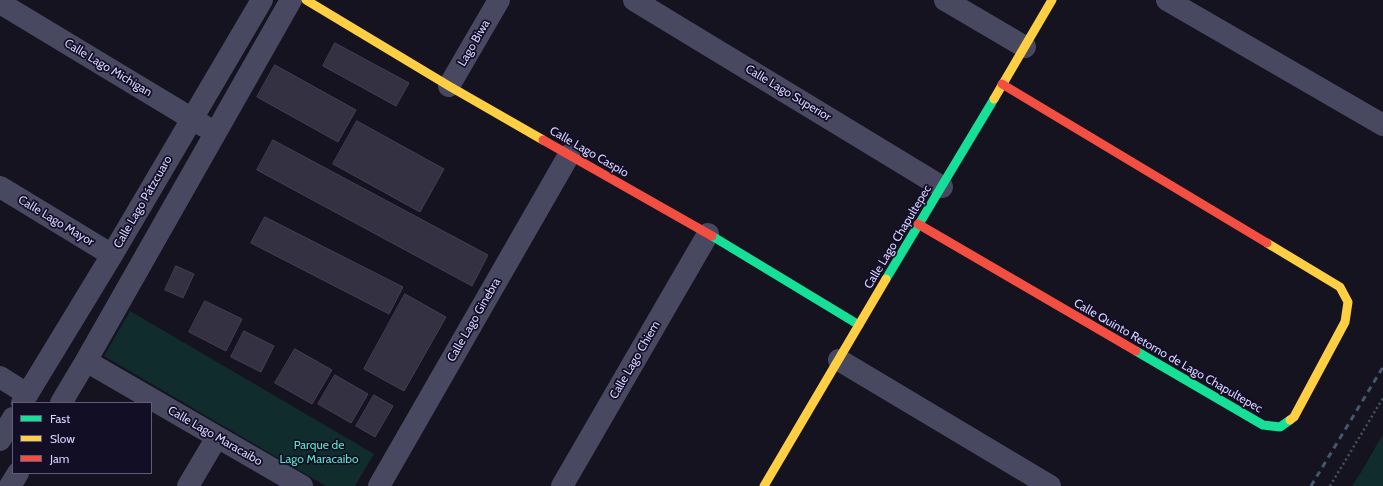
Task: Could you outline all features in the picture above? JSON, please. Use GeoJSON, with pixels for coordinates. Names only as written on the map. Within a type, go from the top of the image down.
{"type":"FeatureCollection","features":[{"type":"Feature","properties":{"kind":"street","name":"Calle Lago Pátzcuaro"},"geometry":{"type":"LineString","coordinates":[[24,398],[112,255],[262,0]]}},
{"type":"Feature","properties":{"kind":"street"},"geometry":{"type":"LineString","coordinates":[[62,402],[291,0]]}},
{"type":"Feature","properties":{"kind":"street","name":"Calle Lago Caspio"},"geometry":{"type":"LineString","coordinates":[[306,0],[449,86],[708,234],[859,325]]}},
{"type":"Feature","properties":{"kind":"street","name":"Lago Biwa"},"geometry":{"type":"LineString","coordinates":[[449,86],[499,0]]}},
{"type":"Feature","properties":{"kind":"street","name":"Calle Lago Superior"},"geometry":{"type":"LineString","coordinates":[[634,0],[942,187]]}},
{"type":"Feature","properties":{"kind":"street"},"geometry":{"type":"LineString","coordinates":[[945,0],[1025,47]]}},
{"type":"Feature","properties":{"kind":"street","name":"Calle Lago Chapultepec"},"geometry":{"type":"LineString","coordinates":[[764,486],[1052,0]]}},
{"type":"Feature","properties":{"kind":"street"},"geometry":{"type":"LineString","coordinates":[[1167,0],[1383,125]]}},
{"type":"Feature","properties":{"kind":"street","name":"Calle Lago Michigan"},"geometry":{"type":"LineString","coordinates":[[0,3],[216,133]]}},
{"type":"Feature","properties":{"kind":"street","name":"Calle Quinto Retorno de Lago Chapultepec"},"geometry":{"type":"LineString","coordinates":[[918,224],[1263,425],[1280,427],[1294,417],[1345,322],[1348,302],[1340,287],[1002,84]]}},
{"type":"Feature","properties":{"kind":"street","name":"Calle Lago Ginebra"},"geometry":{"type":"LineString","coordinates":[[379,486],[569,155]]}},
{"type":"Feature","properties":{"kind":"street","name":"Calle Lago Mayor"},"geometry":{"type":"LineString","coordinates":[[0,187],[112,255]]}},
{"type":"Feature","properties":{"kind":"street"},"geometry":{"type":"LineString","coordinates":[[150,191],[175,204]]}},
{"type":"Feature","properties":{"kind":"street","name":"Calle Lago Chiem"},"geometry":{"type":"LineString","coordinates":[[562,486],[708,234]]}},
{"type":"Feature","properties":{"kind":"street"},"geometry":{"type":"LineString","coordinates":[[839,360],[1050,486]]}},
{"type":"Feature","properties":{"kind":"street","name":"Calle Lago Maracaibo"},"geometry":{"type":"LineString","coordinates":[[86,361],[302,486]]}},
{"type":"Feature","properties":{"kind":"street"},"geometry":{"type":"LineString","coordinates":[[0,377],[24,398]]}},
{"type":"Feature","properties":{"kind":"street"},"geometry":{"type":"LineString","coordinates":[[0,440],[12,420]]}},
{"type":"Feature","properties":{"kind":"street"},"geometry":{"type":"LineString","coordinates":[[188,486],[218,437]]}},
{"type":"Feature","properties":{"kind":"street"},"geometry":{"type":"LineString","coordinates":[[10,486],[17,474]]}},
{"type":"Feature","properties":{"kind":"path"},"geometry":{"type":"LineString","coordinates":[[1330,486],[1383,398]]}},
{"type":"Feature","properties":{"kind":"green space","name":"Parque de Lago Maracaibo"},"geometry":{"type":"Polygon","coordinates":[[[130,311],[374,454],[355,486],[326,486],[104,356],[130,311]]]}},
{"type":"Feature","properties":{"kind":"green space"},"geometry":{"type":"Polygon","coordinates":[[[1383,434],[1383,486],[1352,486],[1363,469],[1383,434]]]}},
{"type":"Feature","properties":{"kind":"building"},"geometry":{"type":"Polygon","coordinates":[[[335,43],[409,83],[396,106],[323,66],[335,43]]]}},
{"type":"Feature","properties":{"kind":"building"},"geometry":{"type":"Polygon","coordinates":[[[275,65],[356,110],[338,142],[257,97],[275,65]]]}},
{"type":"Feature","properties":{"kind":"building"},"geometry":{"type":"Polygon","coordinates":[[[357,121],[444,169],[420,212],[333,164],[357,121]]]}},
{"type":"Feature","properties":{"kind":"building"},"geometry":{"type":"Polygon","coordinates":[[[273,140],[488,255],[472,286],[257,170],[273,140]]]}},
{"type":"Feature","properties":{"kind":"building"},"geometry":{"type":"Polygon","coordinates":[[[265,217],[403,287],[389,314],[251,243],[265,217]]]}},
{"type":"Feature","properties":{"kind":"building"},"geometry":{"type":"Polygon","coordinates":[[[176,266],[194,274],[183,298],[165,290],[176,266]]]}},
{"type":"Feature","properties":{"kind":"building"},"geometry":{"type":"Polygon","coordinates":[[[405,294],[446,317],[404,391],[364,369],[405,294]]]}},
{"type":"Feature","properties":{"kind":"building"},"geometry":{"type":"Polygon","coordinates":[[[205,301],[242,319],[226,351],[189,332],[205,301]]]}},
{"type":"Feature","properties":{"kind":"building"},"geometry":{"type":"Polygon","coordinates":[[[244,331],[274,346],[261,372],[231,357],[244,331]]]}},
{"type":"Feature","properties":{"kind":"building"},"geometry":{"type":"Polygon","coordinates":[[[295,349],[332,370],[312,404],[275,383],[295,349]]]}},
{"type":"Feature","properties":{"kind":"building"},"geometry":{"type":"Polygon","coordinates":[[[335,375],[368,394],[351,423],[318,404],[335,375]]]}},
{"type":"Feature","properties":{"kind":"building"},"geometry":{"type":"Polygon","coordinates":[[[374,395],[393,406],[375,437],[356,426],[374,395]]]}},
{"type":"Feature","properties":{"kind":"railway"},"geometry":{"type":"LineString","coordinates":[[1311,486],[1383,367]]}},
{"type":"Feature","properties":{"kind":"traffic: fast"},"geometry":{"type":"LineString","coordinates":[[886,279],[994,99]]}},
{"type":"Feature","properties":{"kind":"traffic: fast"},"geometry":{"type":"LineString","coordinates":[[712,236],[859,325]]}},
{"type":"Feature","properties":{"kind":"traffic: fast"},"geometry":{"type":"LineString","coordinates":[[1136,351],[1263,425],[1280,427],[1290,420]]}},
{"type":"Feature","properties":{"kind":"traffic: slow"},"geometry":{"type":"LineString","coordinates":[[306,0],[449,86],[543,140]]}},
{"type":"Feature","properties":{"kind":"traffic: slow"},"geometry":{"type":"LineString","coordinates":[[994,99],[1052,0]]}},
{"type":"Feature","properties":{"kind":"traffic: slow"},"geometry":{"type":"LineString","coordinates":[[1267,243],[1340,287],[1348,302],[1345,322],[1294,417],[1290,420]]}},
{"type":"Feature","properties":{"kind":"traffic: slow"},"geometry":{"type":"LineString","coordinates":[[764,486],[886,279]]}},
{"type":"Feature","properties":{"kind":"traffic: jam"},"geometry":{"type":"LineString","coordinates":[[1002,84],[1267,243]]}},
{"type":"Feature","properties":{"kind":"traffic: jam"},"geometry":{"type":"LineString","coordinates":[[543,140],[712,236]]}},
{"type":"Feature","properties":{"kind":"traffic: jam"},"geometry":{"type":"LineString","coordinates":[[918,224],[1136,351]]}}]}
